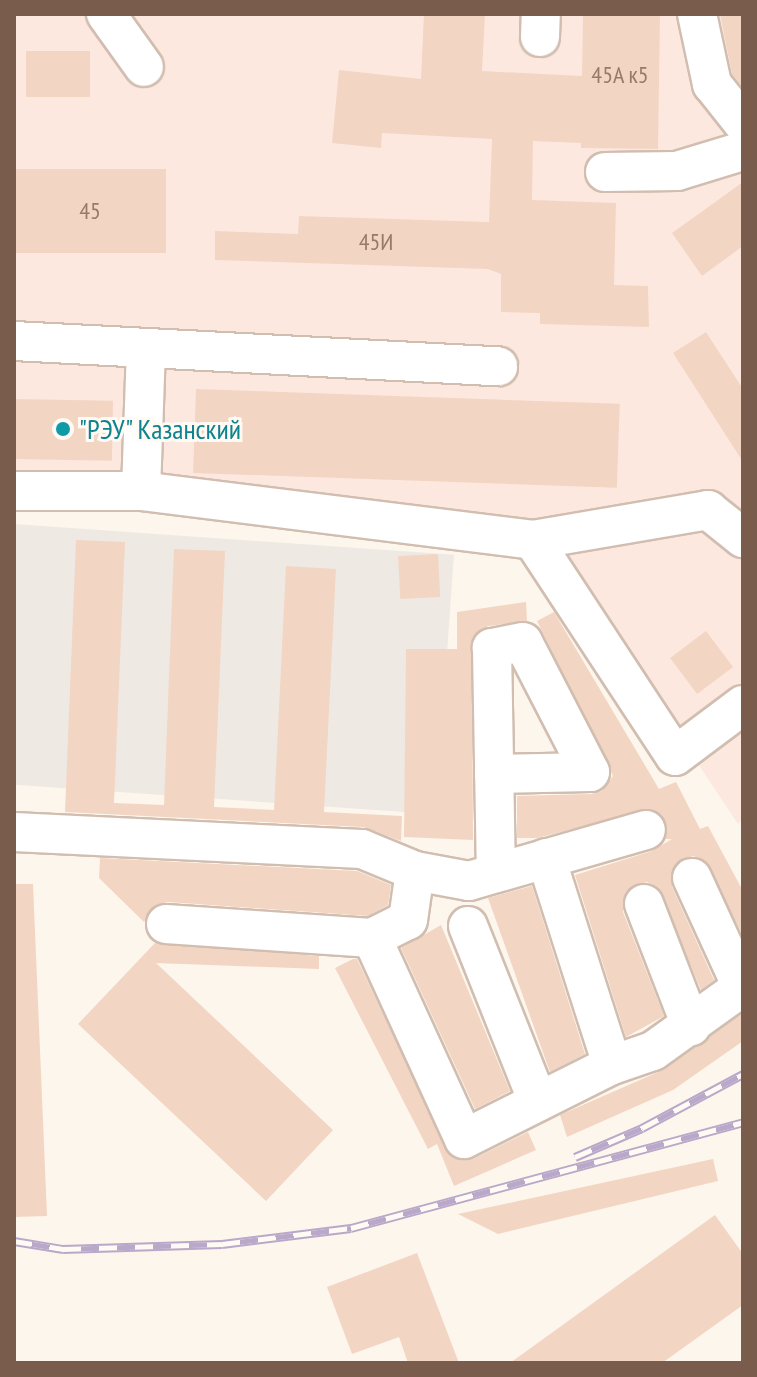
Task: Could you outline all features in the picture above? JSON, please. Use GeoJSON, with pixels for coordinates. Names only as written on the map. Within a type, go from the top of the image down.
{"type":"FeatureCollection","features":[{"type":"Feature","properties":{"kind":"lane"},"geometry":{"type":"LineString","coordinates":[[106,14],[144,67]]}},
{"type":"Feature","properties":{"kind":"lane"},"geometry":{"type":"LineString","coordinates":[[697,14],[712,84],[743,123]]}},
{"type":"Feature","properties":{"kind":"lane"},"geometry":{"type":"LineString","coordinates":[[605,172],[677,171],[743,151]]}},
{"type":"Feature","properties":{"kind":"lane"},"geometry":{"type":"LineString","coordinates":[[14,341],[498,366]]}},
{"type":"Feature","properties":{"kind":"lane"},"geometry":{"type":"LineString","coordinates":[[141,491],[146,349]]}},
{"type":"Feature","properties":{"kind":"lane"},"geometry":{"type":"LineString","coordinates":[[14,491],[141,491],[533,540],[708,510],[743,538]]}},
{"type":"Feature","properties":{"kind":"lane"},"geometry":{"type":"LineString","coordinates":[[533,540],[675,756],[743,705]]}},
{"type":"Feature","properties":{"kind":"lane"},"geometry":{"type":"LineString","coordinates":[[494,774],[496,873]]}},
{"type":"Feature","properties":{"kind":"lane"},"geometry":{"type":"LineString","coordinates":[[14,832],[362,849],[415,871],[469,881],[646,830]]}},
{"type":"Feature","properties":{"kind":"lane"},"geometry":{"type":"LineString","coordinates":[[546,858],[612,1065]]}},
{"type":"Feature","properties":{"kind":"lane"},"geometry":{"type":"LineString","coordinates":[[166,924],[372,938],[408,920],[415,871]]}},
{"type":"Feature","properties":{"kind":"lane"},"geometry":{"type":"LineString","coordinates":[[372,938],[464,1139],[612,1065],[653,1051],[742,987],[692,878]]}},
{"type":"Feature","properties":{"kind":"lane"},"geometry":{"type":"LineString","coordinates":[[644,904],[691,1026]]}},
{"type":"Feature","properties":{"kind":"lane"},"geometry":{"type":"LineString","coordinates":[[468,926],[538,1102]]}},
{"type":"Feature","properties":{"kind":"shaded area"},"geometry":{"type":"Polygon","coordinates":[[[14,14],[743,14],[743,819],[738,824],[536,520],[14,509],[14,14]]]}},
{"type":"Feature","properties":{"kind":"shaded area"},"geometry":{"type":"Polygon","coordinates":[[[14,524],[454,555],[436,814],[14,785],[14,524]]]}},
{"type":"Feature","properties":{"kind":"building"},"geometry":{"type":"Polygon","coordinates":[[[424,14],[485,14],[482,71],[582,76],[583,14],[660,14],[658,149],[581,148],[581,143],[533,141],[532,200],[616,203],[614,285],[648,286],[649,327],[540,324],[540,313],[501,312],[501,274],[488,269],[215,260],[215,231],[298,234],[299,216],[489,222],[492,139],[382,133],[381,148],[332,143],[339,70],[421,79],[424,14]]]}},
{"type":"Feature","properties":{"kind":"building"},"geometry":{"type":"Polygon","coordinates":[[[720,14],[743,14],[743,88],[732,74],[720,14]]]}},
{"type":"Feature","properties":{"kind":"building"},"geometry":{"type":"Polygon","coordinates":[[[26,51],[90,51],[90,97],[26,97],[26,51]]]}},
{"type":"Feature","properties":{"kind":"building"},"geometry":{"type":"Polygon","coordinates":[[[14,169],[166,169],[166,253],[14,253],[14,169]]]}},
{"type":"Feature","properties":{"kind":"building"},"geometry":{"type":"Polygon","coordinates":[[[743,182],[743,246],[702,276],[672,233],[743,182]]]}},
{"type":"Feature","properties":{"kind":"building"},"geometry":{"type":"Polygon","coordinates":[[[706,332],[743,389],[743,462],[673,353],[706,332]]]}},
{"type":"Feature","properties":{"kind":"building"},"geometry":{"type":"Polygon","coordinates":[[[196,389],[620,404],[617,488],[193,473],[196,389]]]}},
{"type":"Feature","properties":{"kind":"building","name":"\"РЭУ\" Казанский"},"geometry":{"type":"Polygon","coordinates":[[[14,399],[113,401],[112,461],[14,459],[14,399]]]}},
{"type":"Feature","properties":{"kind":"building"},"geometry":{"type":"Polygon","coordinates":[[[76,540],[125,542],[114,803],[164,805],[174,549],[225,551],[214,807],[274,810],[286,566],[336,569],[324,812],[402,816],[401,841],[363,827],[65,812],[76,540]]]}},
{"type":"Feature","properties":{"kind":"building"},"geometry":{"type":"Polygon","coordinates":[[[438,554],[440,597],[400,599],[398,556],[438,554]]]}},
{"type":"Feature","properties":{"kind":"building"},"geometry":{"type":"Polygon","coordinates":[[[526,602],[527,621],[488,626],[472,639],[473,840],[404,837],[406,649],[457,649],[457,612],[526,602]]]}},
{"type":"Feature","properties":{"kind":"building"},"geometry":{"type":"Polygon","coordinates":[[[554,612],[659,789],[676,782],[700,829],[708,826],[743,891],[743,936],[705,861],[693,856],[674,866],[672,887],[714,980],[701,990],[658,887],[647,882],[626,891],[623,912],[664,1016],[626,1037],[575,875],[652,851],[672,839],[665,839],[662,815],[651,809],[537,838],[517,838],[517,796],[591,794],[602,791],[613,776],[537,621],[554,612]]]}},
{"type":"Feature","properties":{"kind":"building"},"geometry":{"type":"Polygon","coordinates":[[[706,631],[733,667],[697,694],[670,658],[706,631]]]}},
{"type":"Feature","properties":{"kind":"building"},"geometry":{"type":"Polygon","coordinates":[[[100,858],[357,871],[391,885],[388,905],[368,916],[168,902],[156,905],[144,922],[99,878],[100,858]]]}},
{"type":"Feature","properties":{"kind":"building"},"geometry":{"type":"Polygon","coordinates":[[[14,884],[33,884],[47,1216],[14,1217],[14,884]]]}},
{"type":"Feature","properties":{"kind":"building"},"geometry":{"type":"Polygon","coordinates":[[[532,886],[585,1054],[550,1072],[488,898],[532,886]]]}},
{"type":"Feature","properties":{"kind":"building"},"geometry":{"type":"Polygon","coordinates":[[[441,925],[510,1091],[475,1109],[401,948],[441,925]]]}},
{"type":"Feature","properties":{"kind":"building"},"geometry":{"type":"Polygon","coordinates":[[[155,943],[319,956],[319,969],[156,963],[333,1130],[266,1201],[78,1024],[155,943]]]}},
{"type":"Feature","properties":{"kind":"building"},"geometry":{"type":"Polygon","coordinates":[[[357,959],[451,1157],[473,1159],[528,1132],[536,1150],[454,1186],[437,1144],[428,1149],[335,968],[357,959]]]}},
{"type":"Feature","properties":{"kind":"building"},"geometry":{"type":"Polygon","coordinates":[[[743,1013],[743,1041],[673,1090],[567,1137],[560,1115],[665,1069],[743,1013]]]}},
{"type":"Feature","properties":{"kind":"building"},"geometry":{"type":"Polygon","coordinates":[[[713,1159],[718,1181],[498,1234],[458,1214],[713,1159]]]}},
{"type":"Feature","properties":{"kind":"building"},"geometry":{"type":"Polygon","coordinates":[[[715,1215],[743,1254],[743,1305],[662,1363],[510,1363],[715,1215]]]}},
{"type":"Feature","properties":{"kind":"building"},"geometry":{"type":"Polygon","coordinates":[[[417,1253],[459,1363],[408,1363],[399,1337],[352,1354],[327,1287],[417,1253]]]}},
{"type":"Feature","properties":{"kind":"railway"},"geometry":{"type":"LineString","coordinates":[[575,1157],[642,1128],[743,1074]]}},
{"type":"Feature","properties":{"kind":"railway"},"geometry":{"type":"LineString","coordinates":[[14,1241],[63,1249],[222,1244],[351,1228],[743,1122]]}},
{"type":"Feature","properties":{"kind":"place","name":"\"РЭУ\" Казанский"},"geometry":{"type":"Point","coordinates":[63,429]}}]}
